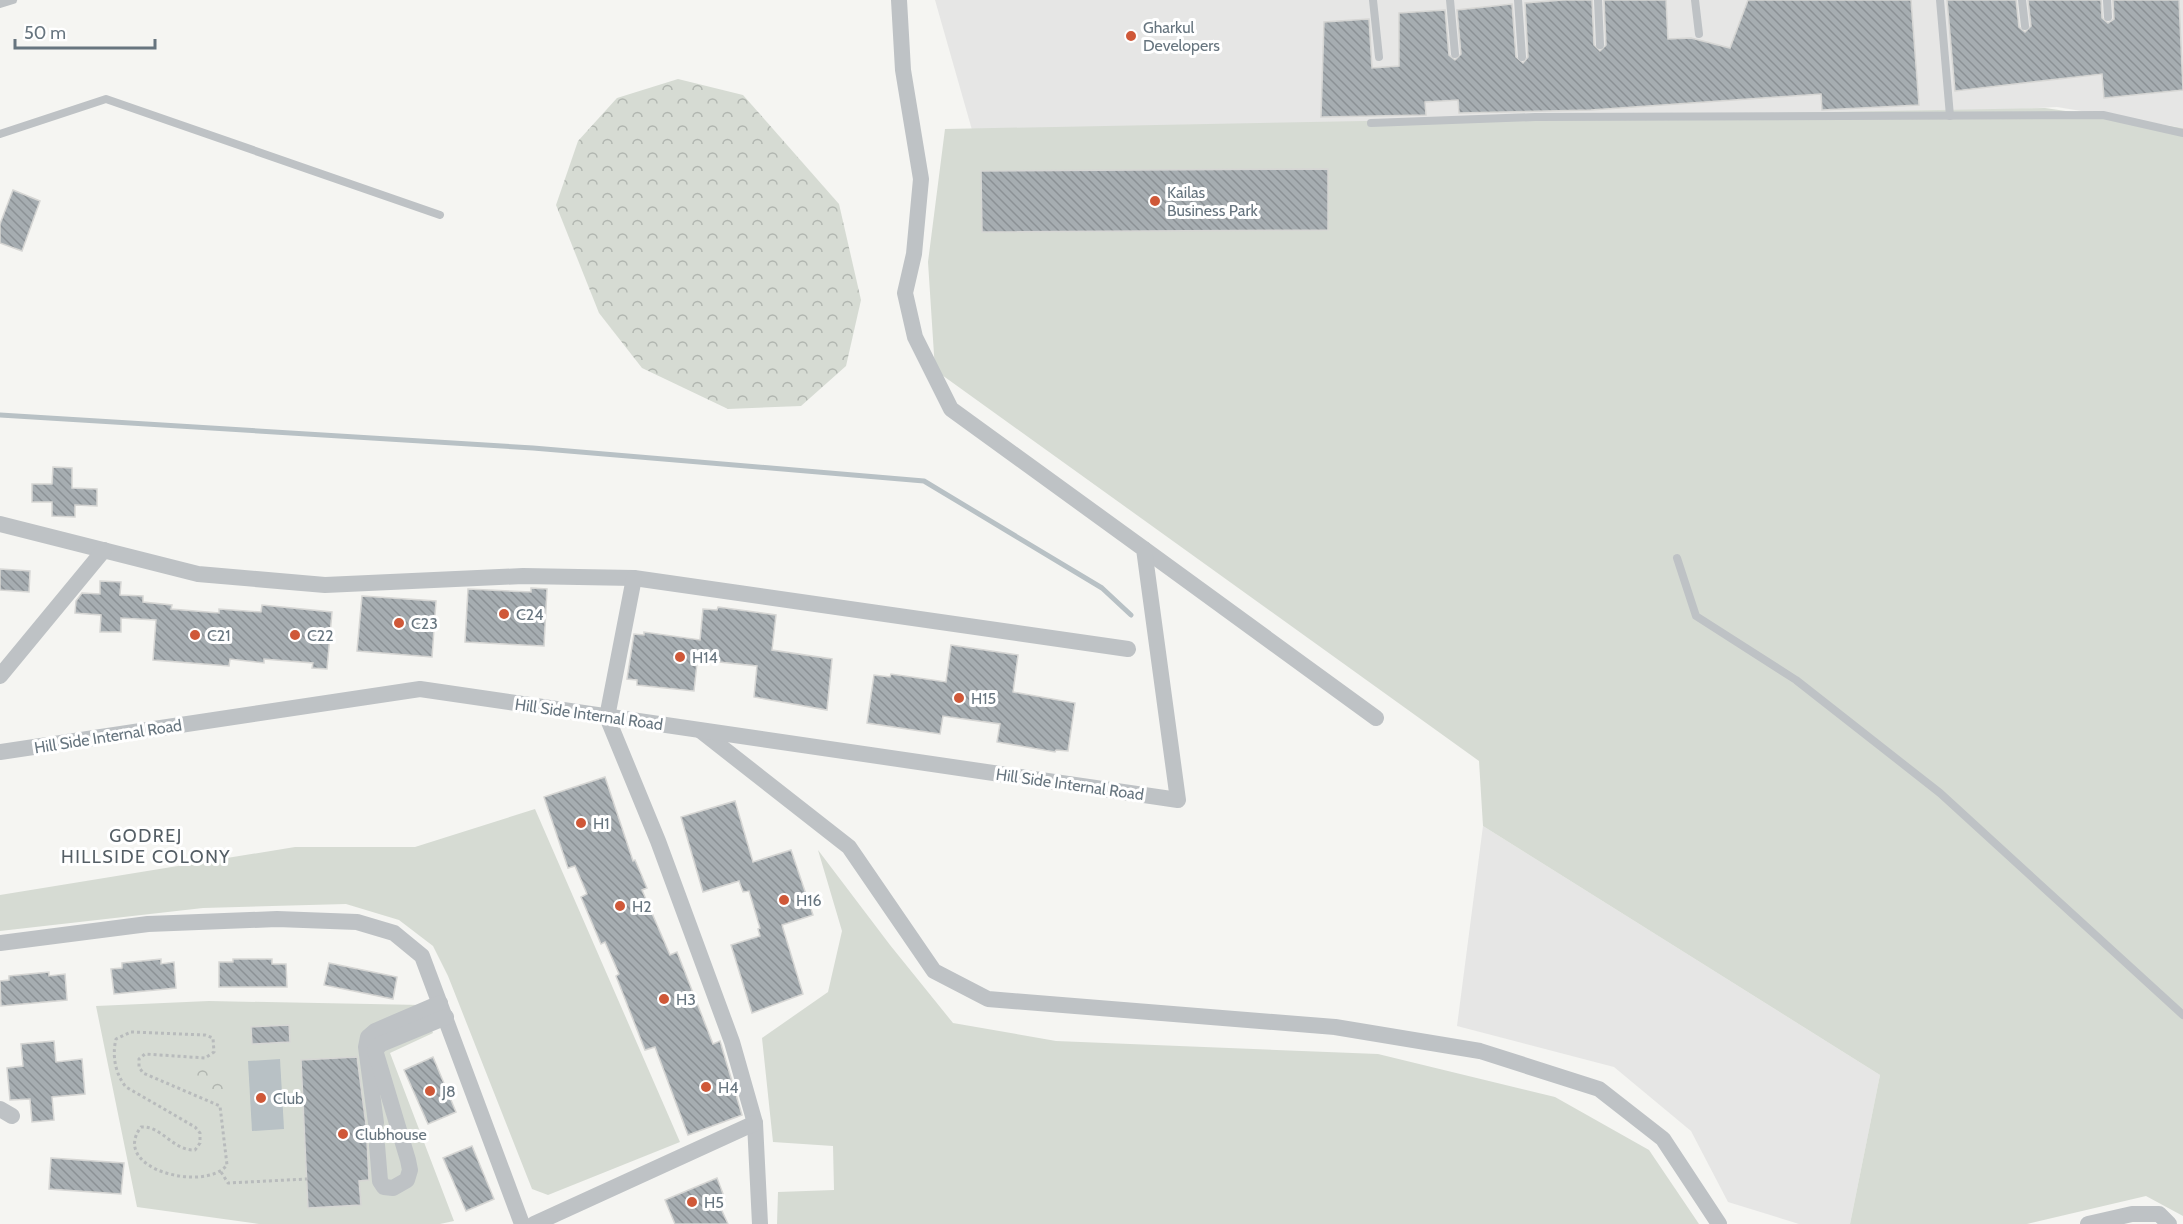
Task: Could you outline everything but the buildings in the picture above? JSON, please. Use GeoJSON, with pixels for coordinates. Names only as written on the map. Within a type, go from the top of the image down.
{"type":"FeatureCollection","features":[{"type":"Feature","properties":{"kind":"street"},"geometry":{"type":"LineString","coordinates":[[898,0],[903,70],[921,179],[914,254],[905,293],[915,337],[951,409],[1376,718]]}},
{"type":"Feature","properties":{"kind":"street"},"geometry":{"type":"LineString","coordinates":[[0,524],[198,573],[325,585],[523,576],[634,579],[1128,649]]}},
{"type":"Feature","properties":{"kind":"street","name":"Hill Side Internal Road"},"geometry":{"type":"LineString","coordinates":[[0,752],[420,689],[1178,800],[1144,549]]}},
{"type":"Feature","properties":{"kind":"street"},"geometry":{"type":"LineString","coordinates":[[0,676],[104,550]]}},
{"type":"Feature","properties":{"kind":"street"},"geometry":{"type":"LineString","coordinates":[[634,579],[607,717],[658,841],[728,1031],[755,1123],[760,1224]]}},
{"type":"Feature","properties":{"kind":"street"},"geometry":{"type":"LineString","coordinates":[[699,729],[849,847],[934,971],[988,999],[1335,1027],[1480,1051],[1599,1089],[1663,1139],[1719,1224]]}},
{"type":"Feature","properties":{"kind":"street"},"geometry":{"type":"LineString","coordinates":[[0,943],[148,924],[277,919],[357,922],[394,933],[422,956],[522,1224]]}},
{"type":"Feature","properties":{"kind":"street"},"geometry":{"type":"LineString","coordinates":[[376,1123],[366,1047],[368,1036],[375,1031],[443,1010]]}},
{"type":"Feature","properties":{"kind":"street"},"geometry":{"type":"LineString","coordinates":[[377,1145],[380,1181],[384,1187],[393,1188],[407,1180],[410,1170],[408,1160],[375,1050],[381,1044],[443,1010]]}},
{"type":"Feature","properties":{"kind":"street"},"geometry":{"type":"LineString","coordinates":[[534,1224],[755,1123]]}},
{"type":"Feature","properties":{"kind":"street"},"geometry":{"type":"LineString","coordinates":[[2088,1224],[2132,1214],[2159,1214],[2169,1224]]}},
{"type":"Feature","properties":{"kind":"lane"},"geometry":{"type":"LineString","coordinates":[[0,4],[13,0]]}},
{"type":"Feature","properties":{"kind":"lane"},"geometry":{"type":"LineString","coordinates":[[1373,0],[1379,57]]}},
{"type":"Feature","properties":{"kind":"lane"},"geometry":{"type":"LineString","coordinates":[[1450,0],[1455,54]]}},
{"type":"Feature","properties":{"kind":"lane"},"geometry":{"type":"LineString","coordinates":[[1518,0],[1522,57]]}},
{"type":"Feature","properties":{"kind":"lane"},"geometry":{"type":"LineString","coordinates":[[1598,0],[1600,45]]}},
{"type":"Feature","properties":{"kind":"lane"},"geometry":{"type":"LineString","coordinates":[[1695,0],[1699,34]]}},
{"type":"Feature","properties":{"kind":"lane"},"geometry":{"type":"LineString","coordinates":[[1940,0],[1950,116]]}},
{"type":"Feature","properties":{"kind":"lane"},"geometry":{"type":"LineString","coordinates":[[2022,0],[2025,26]]}},
{"type":"Feature","properties":{"kind":"lane"},"geometry":{"type":"LineString","coordinates":[[2107,0],[2108,17]]}},
{"type":"Feature","properties":{"kind":"lane"},"geometry":{"type":"LineString","coordinates":[[0,134],[106,99],[440,215]]}},
{"type":"Feature","properties":{"kind":"lane"},"geometry":{"type":"LineString","coordinates":[[1371,123],[1535,117],[2103,115],[2183,133]]}},
{"type":"Feature","properties":{"kind":"lane"},"geometry":{"type":"LineString","coordinates":[[1677,558],[1696,616],[1796,680],[1940,793],[2183,1015]]}},
{"type":"Feature","properties":{"kind":"path"},"geometry":{"type":"LineString","coordinates":[[131,1032],[205,1035],[213,1038],[214,1052],[205,1058],[145,1054],[139,1059],[139,1067],[143,1073],[220,1106],[227,1165],[221,1172],[214,1176],[168,1175],[143,1162],[135,1142],[141,1127],[152,1128],[179,1147],[188,1150],[195,1150],[200,1143],[200,1133],[195,1127],[126,1087],[120,1081],[114,1058],[116,1039],[131,1032]]}},
{"type":"Feature","properties":{"kind":"path"},"geometry":{"type":"LineString","coordinates":[[221,1172],[228,1183],[307,1179]]}},
{"type":"Feature","properties":{"kind":"shaded area"},"geometry":{"type":"Polygon","coordinates":[[[935,0],[2183,0],[2183,128],[2057,107],[1310,147],[976,144],[935,0]]]}},
{"type":"Feature","properties":{"kind":"shaded area"},"geometry":{"type":"Polygon","coordinates":[[[1483,826],[1880,1075],[1850,1224],[1799,1224],[1728,1202],[1691,1131],[1614,1067],[1457,1026],[1483,826]]]}},
{"type":"Feature","properties":{"kind":"shaded area"},"geometry":{"type":"Polygon","coordinates":[[[280,1059],[284,1129],[252,1131],[248,1061],[280,1059]]]}},
{"type":"Feature","properties":{"kind":"green space"},"geometry":{"type":"Polygon","coordinates":[[[678,79],[743,95],[839,204],[861,300],[846,366],[801,406],[728,409],[642,368],[599,313],[556,205],[578,141],[617,98],[678,79]]]}},
{"type":"Feature","properties":{"kind":"green space"},"geometry":{"type":"Polygon","coordinates":[[[2045,108],[2183,128],[2183,1216],[2146,1196],[2027,1224],[1850,1224],[1880,1075],[1483,826],[1479,761],[935,370],[928,262],[945,129],[2045,108]]]}},
{"type":"Feature","properties":{"kind":"green space"},"geometry":{"type":"Polygon","coordinates":[[[535,809],[680,1142],[548,1195],[532,1189],[448,976],[433,946],[399,920],[346,904],[203,908],[0,931],[0,895],[295,847],[415,847],[535,809]]]}},
{"type":"Feature","properties":{"kind":"green space"},"geometry":{"type":"Polygon","coordinates":[[[818,850],[953,1023],[1056,1041],[1378,1054],[1555,1097],[1649,1150],[1699,1224],[777,1224],[778,1192],[834,1190],[833,1146],[773,1142],[762,1038],[828,992],[842,931],[818,850]]]}},
{"type":"Feature","properties":{"kind":"green space","name":"Club"},"geometry":{"type":"Polygon","coordinates":[[[209,1001],[422,1005],[433,1033],[390,1053],[454,1221],[440,1224],[259,1224],[137,1207],[96,1006],[209,1001]]]}},
{"type":"Feature","properties":{"kind":"green space"},"geometry":{"type":"Polygon","coordinates":[[[223,1064],[225,1092],[219,1096],[195,1084],[193,1073],[201,1065],[223,1064]]]}},
{"type":"Feature","properties":{"kind":"waterway"},"geometry":{"type":"LineString","coordinates":[[0,415],[533,448],[924,481],[1102,588],[1131,615]]}},
{"type":"Feature","properties":{"kind":"place","name":"Gharkul Developers"},"geometry":{"type":"Point","coordinates":[1131,36]}},
{"type":"Feature","properties":{"kind":"place","name":"Kailas Business Park"},"geometry":{"type":"Point","coordinates":[1155,201]}},
{"type":"Feature","properties":{"kind":"place","name":"C24"},"geometry":{"type":"Point","coordinates":[504,614]}},
{"type":"Feature","properties":{"kind":"place","name":"C23"},"geometry":{"type":"Point","coordinates":[399,623]}},
{"type":"Feature","properties":{"kind":"place","name":"C21"},"geometry":{"type":"Point","coordinates":[195,635]}},
{"type":"Feature","properties":{"kind":"place","name":"C22"},"geometry":{"type":"Point","coordinates":[295,635]}},
{"type":"Feature","properties":{"kind":"place","name":"H14"},"geometry":{"type":"Point","coordinates":[680,657]}},
{"type":"Feature","properties":{"kind":"place","name":"H15"},"geometry":{"type":"Point","coordinates":[959,698]}},
{"type":"Feature","properties":{"kind":"place","name":"H1"},"geometry":{"type":"Point","coordinates":[581,823]}},
{"type":"Feature","properties":{"kind":"place","name":"H16"},"geometry":{"type":"Point","coordinates":[784,900]}},
{"type":"Feature","properties":{"kind":"place","name":"H2"},"geometry":{"type":"Point","coordinates":[620,906]}},
{"type":"Feature","properties":{"kind":"place","name":"H3"},"geometry":{"type":"Point","coordinates":[664,999]}},
{"type":"Feature","properties":{"kind":"place","name":"H4"},"geometry":{"type":"Point","coordinates":[706,1087]}},
{"type":"Feature","properties":{"kind":"place","name":"J8"},"geometry":{"type":"Point","coordinates":[430,1091]}},
{"type":"Feature","properties":{"kind":"place","name":"Club"},"geometry":{"type":"Point","coordinates":[261,1098]}},
{"type":"Feature","properties":{"kind":"place","name":"Clubhouse"},"geometry":{"type":"Point","coordinates":[343,1134]}},
{"type":"Feature","properties":{"kind":"place","name":"H5"},"geometry":{"type":"Point","coordinates":[692,1202]}},
{"type":"Feature","properties":{"kind":"district","name":"GODREJ HILLSIDE COLONY"},"geometry":{"type":"Point","coordinates":[146,846]}}]}
